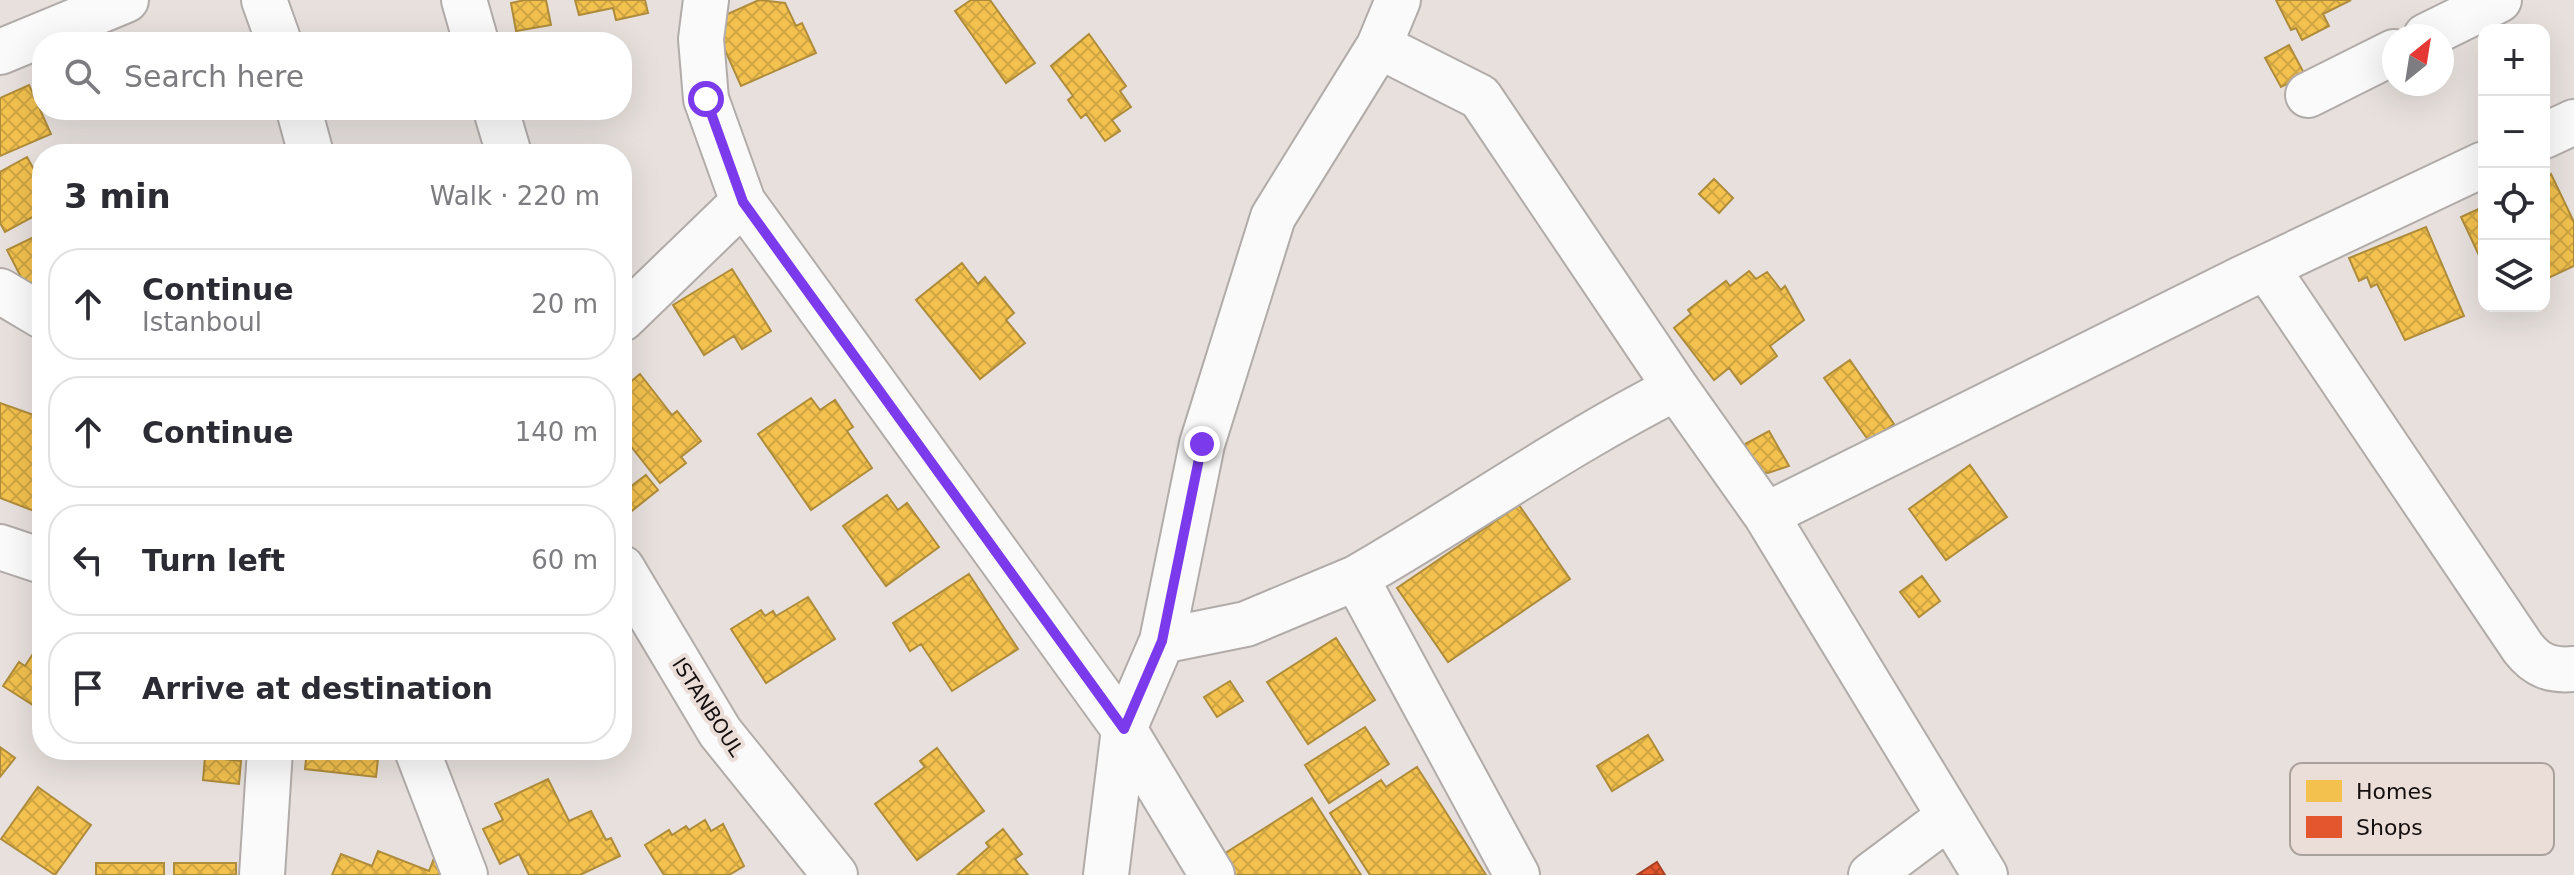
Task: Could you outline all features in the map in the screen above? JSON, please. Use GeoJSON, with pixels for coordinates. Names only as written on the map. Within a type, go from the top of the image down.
{"type":"FeatureCollection","features":[{"type":"Feature","properties":{"kind":"street"},"geometry":{"type":"LineString","coordinates":[[48,32],[126,0]]}},
{"type":"Feature","properties":{"kind":"street"},"geometry":{"type":"LineString","coordinates":[[264,0],[275,32]]}},
{"type":"Feature","properties":{"kind":"street"},"geometry":{"type":"LineString","coordinates":[[464,0],[473,32]]}},
{"type":"Feature","properties":{"kind":"street"},"geometry":{"type":"LineString","coordinates":[[706,0],[701,39],[706,99],[743,202],[1124,729],[1212,875]]}},
{"type":"Feature","properties":{"kind":"street"},"geometry":{"type":"LineString","coordinates":[[1106,875],[1124,729],[1162,641],[1202,444],[1273,217],[1379,46],[1398,0]]}},
{"type":"Feature","properties":{"kind":"street"},"geometry":{"type":"LineString","coordinates":[[2450,24],[2499,0]]}},
{"type":"Feature","properties":{"kind":"street"},"geometry":{"type":"LineString","coordinates":[[0,52],[32,39]]}},
{"type":"Feature","properties":{"kind":"street"},"geometry":{"type":"LineString","coordinates":[[1379,46],[1480,97],[1676,388],[1766,515],[1947,818],[1985,875]]}},
{"type":"Feature","properties":{"kind":"street"},"geometry":{"type":"LineString","coordinates":[[2308,95],[2382,58]]}},
{"type":"Feature","properties":{"kind":"street"},"geometry":{"type":"LineString","coordinates":[[302,120],[308,144]]}},
{"type":"Feature","properties":{"kind":"street"},"geometry":{"type":"LineString","coordinates":[[499,120],[506,144]]}},
{"type":"Feature","properties":{"kind":"street"},"geometry":{"type":"LineString","coordinates":[[2550,133],[2574,122]]}},
{"type":"Feature","properties":{"kind":"street"},"geometry":{"type":"LineString","coordinates":[[1766,515],[2266,267],[2478,167]]}},
{"type":"Feature","properties":{"kind":"street"},"geometry":{"type":"LineString","coordinates":[[632,309],[743,202]]}},
{"type":"Feature","properties":{"kind":"street"},"geometry":{"type":"LineString","coordinates":[[2266,267],[2523,648],[2535,663],[2557,671],[2574,669]]}},
{"type":"Feature","properties":{"kind":"street"},"geometry":{"type":"LineString","coordinates":[[0,291],[32,310]]}},
{"type":"Feature","properties":{"kind":"street"},"geometry":{"type":"LineString","coordinates":[[1162,641],[1246,624],[1356,578],[1451,523],[1599,427],[1676,388]]}},
{"type":"Feature","properties":{"kind":"street"},"geometry":{"type":"LineString","coordinates":[[0,547],[32,558]]}},
{"type":"Feature","properties":{"kind":"street"},"geometry":{"type":"LineString","coordinates":[[1356,578],[1517,875]]}},
{"type":"Feature","properties":{"kind":"street","name":"ISTANBOUL"},"geometry":{"type":"LineString","coordinates":[[632,585],[720,732],[835,875]]}},
{"type":"Feature","properties":{"kind":"street"},"geometry":{"type":"LineString","coordinates":[[262,875],[269,760]]}},
{"type":"Feature","properties":{"kind":"street"},"geometry":{"type":"LineString","coordinates":[[421,760],[465,875]]}},
{"type":"Feature","properties":{"kind":"street"},"geometry":{"type":"LineString","coordinates":[[1871,875],[1947,818]]}},
{"type":"Feature","properties":{"kind":"building: Homes"},"geometry":{"type":"Polygon","coordinates":[[[546,0],[551,25],[516,31],[511,3],[546,0]]]}},
{"type":"Feature","properties":{"kind":"building: Homes"},"geometry":{"type":"Polygon","coordinates":[[[575,0],[645,0],[648,13],[616,20],[613,8],[579,15],[575,0]]]}},
{"type":"Feature","properties":{"kind":"building: Homes"},"geometry":{"type":"Polygon","coordinates":[[[759,0],[785,3],[796,26],[802,23],[816,53],[741,86],[712,21],[759,0]]]}},
{"type":"Feature","properties":{"kind":"building: Homes"},"geometry":{"type":"Polygon","coordinates":[[[971,0],[990,0],[1035,63],[1006,83],[955,11],[971,0]]]}},
{"type":"Feature","properties":{"kind":"building: Homes"},"geometry":{"type":"Polygon","coordinates":[[[2276,0],[2351,0],[2323,14],[2329,26],[2302,40],[2296,28],[2291,30],[2276,0]]]}},
{"type":"Feature","properties":{"kind":"building: Homes"},"geometry":{"type":"Polygon","coordinates":[[[1089,34],[1126,86],[1120,91],[1131,107],[1112,120],[1120,131],[1105,141],[1086,114],[1081,118],[1068,100],[1073,96],[1051,66],[1089,34]]]}},
{"type":"Feature","properties":{"kind":"building: Homes"},"geometry":{"type":"Polygon","coordinates":[[[2289,45],[2305,75],[2281,87],[2265,58],[2289,45]]]}},
{"type":"Feature","properties":{"kind":"building: Homes"},"geometry":{"type":"Polygon","coordinates":[[[29,85],[32,92],[32,120],[45,120],[51,134],[0,156],[0,98],[29,85]]]}},
{"type":"Feature","properties":{"kind":"building: Homes"},"geometry":{"type":"Polygon","coordinates":[[[27,157],[32,166],[32,217],[5,232],[0,223],[0,172],[27,157]]]}},
{"type":"Feature","properties":{"kind":"building: Homes"},"geometry":{"type":"Polygon","coordinates":[[[2550,175],[2574,222],[2574,266],[2550,277],[2550,240],[2550,175]]]}},
{"type":"Feature","properties":{"kind":"building: Homes"},"geometry":{"type":"Polygon","coordinates":[[[1714,179],[1733,198],[1719,213],[1699,194],[1714,179]]]}},
{"type":"Feature","properties":{"kind":"building: Homes"},"geometry":{"type":"Polygon","coordinates":[[[2478,209],[2478,253],[2461,217],[2478,209]]]}},
{"type":"Feature","properties":{"kind":"building: Homes"},"geometry":{"type":"Polygon","coordinates":[[[2426,227],[2464,316],[2405,340],[2377,284],[2371,287],[2367,277],[2359,281],[2349,258],[2426,227]]]}},
{"type":"Feature","properties":{"kind":"building: Homes"},"geometry":{"type":"Polygon","coordinates":[[[32,238],[32,283],[22,279],[7,250],[32,238]]]}},
{"type":"Feature","properties":{"kind":"building: Homes"},"geometry":{"type":"Polygon","coordinates":[[[962,263],[978,284],[985,277],[1014,313],[1006,320],[1025,343],[980,379],[916,300],[962,263]]]}},
{"type":"Feature","properties":{"kind":"building: Homes"},"geometry":{"type":"Polygon","coordinates":[[[732,269],[771,331],[742,349],[734,336],[704,355],[673,305],[732,269]]]}},
{"type":"Feature","properties":{"kind":"building: Homes"},"geometry":{"type":"Polygon","coordinates":[[[1749,271],[1756,279],[1767,272],[1781,290],[1785,286],[1804,320],[1770,346],[1777,356],[1741,384],[1729,368],[1714,380],[1674,328],[1691,314],[1688,310],[1726,281],[1730,286],[1749,271]]]}},
{"type":"Feature","properties":{"kind":"building: Homes"},"geometry":{"type":"Polygon","coordinates":[[[1850,360],[1894,424],[1869,441],[1824,378],[1850,360]]]}},
{"type":"Feature","properties":{"kind":"building: Homes"},"geometry":{"type":"Polygon","coordinates":[[[640,374],[672,415],[677,411],[701,441],[681,457],[686,463],[660,483],[632,448],[632,381],[640,374]]]}},
{"type":"Feature","properties":{"kind":"building: Homes"},"geometry":{"type":"Polygon","coordinates":[[[811,398],[820,410],[835,400],[853,427],[847,431],[872,468],[811,510],[758,434],[811,398]]]}},
{"type":"Feature","properties":{"kind":"building: Homes"},"geometry":{"type":"Polygon","coordinates":[[[0,403],[32,414],[32,510],[0,498],[0,403]]]}},
{"type":"Feature","properties":{"kind":"building: Homes"},"geometry":{"type":"Polygon","coordinates":[[[1769,431],[1789,466],[1768,473],[1757,471],[1734,450],[1769,431]]]}},
{"type":"Feature","properties":{"kind":"building: Homes"},"geometry":{"type":"Polygon","coordinates":[[[1970,465],[2007,517],[1946,560],[1909,509],[1970,465]]]}},
{"type":"Feature","properties":{"kind":"building: Homes"},"geometry":{"type":"Polygon","coordinates":[[[646,475],[658,490],[632,511],[632,486],[646,475]]]}},
{"type":"Feature","properties":{"kind":"building: Homes"},"geometry":{"type":"Polygon","coordinates":[[[887,495],[898,510],[907,503],[939,547],[886,586],[843,526],[887,495]]]}},
{"type":"Feature","properties":{"kind":"building: Homes"},"geometry":{"type":"Polygon","coordinates":[[[1519,505],[1570,579],[1448,662],[1397,588],[1519,505]]]}},
{"type":"Feature","properties":{"kind":"building: Homes"},"geometry":{"type":"Polygon","coordinates":[[[969,574],[1018,649],[952,691],[921,644],[910,651],[893,623],[969,574]]]}},
{"type":"Feature","properties":{"kind":"building: Homes"},"geometry":{"type":"Polygon","coordinates":[[[1922,576],[1940,601],[1919,617],[1900,592],[1922,576]]]}},
{"type":"Feature","properties":{"kind":"building: Homes"},"geometry":{"type":"Polygon","coordinates":[[[808,597],[835,639],[766,683],[731,629],[761,610],[765,616],[773,611],[776,616],[808,597]]]}},
{"type":"Feature","properties":{"kind":"building: Homes"},"geometry":{"type":"Polygon","coordinates":[[[1336,638],[1375,700],[1308,744],[1267,682],[1336,638]]]}},
{"type":"Feature","properties":{"kind":"building: Homes"},"geometry":{"type":"Polygon","coordinates":[[[32,655],[32,705],[3,686],[19,662],[25,666],[32,655]]]}},
{"type":"Feature","properties":{"kind":"building: Homes"},"geometry":{"type":"Polygon","coordinates":[[[1230,681],[1243,701],[1217,717],[1204,697],[1230,681]]]}},
{"type":"Feature","properties":{"kind":"building: Homes"},"geometry":{"type":"Polygon","coordinates":[[[1365,727],[1389,764],[1329,803],[1305,765],[1365,727]]]}},
{"type":"Feature","properties":{"kind":"building: Homes"},"geometry":{"type":"Polygon","coordinates":[[[1648,735],[1663,760],[1612,791],[1597,766],[1648,735]]]}},
{"type":"Feature","properties":{"kind":"building: Homes"},"geometry":{"type":"Polygon","coordinates":[[[0,747],[15,758],[0,777],[0,747]]]}},
{"type":"Feature","properties":{"kind":"building: Homes"},"geometry":{"type":"Polygon","coordinates":[[[937,748],[984,811],[917,860],[875,804],[925,767],[920,761],[937,748]]]}},
{"type":"Feature","properties":{"kind":"building: Homes"},"geometry":{"type":"Polygon","coordinates":[[[205,760],[241,761],[239,784],[203,780],[205,760]]]}},
{"type":"Feature","properties":{"kind":"building: Homes"},"geometry":{"type":"Polygon","coordinates":[[[306,760],[378,760],[376,777],[305,769],[306,760]]]}},
{"type":"Feature","properties":{"kind":"building: Homes"},"geometry":{"type":"Polygon","coordinates":[[[1417,767],[1486,875],[1370,875],[1330,813],[1381,780],[1386,787],[1417,767]]]}},
{"type":"Feature","properties":{"kind":"building: Homes"},"geometry":{"type":"Polygon","coordinates":[[[548,779],[569,821],[591,811],[606,840],[611,838],[620,856],[580,875],[529,875],[519,854],[500,864],[483,829],[503,820],[495,804],[548,779]]]}},
{"type":"Feature","properties":{"kind":"building: Homes"},"geometry":{"type":"Polygon","coordinates":[[[38,787],[91,825],[55,875],[1,839],[38,787]]]}},
{"type":"Feature","properties":{"kind":"building: Homes"},"geometry":{"type":"Polygon","coordinates":[[[1312,798],[1361,875],[1216,875],[1208,864],[1312,798]]]}},
{"type":"Feature","properties":{"kind":"building: Homes"},"geometry":{"type":"Polygon","coordinates":[[[705,820],[711,831],[723,824],[744,866],[729,875],[664,875],[645,845],[669,830],[672,835],[686,826],[689,830],[705,820]]]}},
{"type":"Feature","properties":{"kind":"building: Homes"},"geometry":{"type":"Polygon","coordinates":[[[1003,829],[1022,854],[1015,859],[1028,875],[957,875],[989,847],[986,843],[1003,829]]]}},
{"type":"Feature","properties":{"kind":"building: Homes"},"geometry":{"type":"Polygon","coordinates":[[[438,848],[460,875],[332,875],[341,854],[372,866],[378,851],[429,871],[438,848]]]}},
{"type":"Feature","properties":{"kind":"building: Homes"},"geometry":{"type":"Polygon","coordinates":[[[96,863],[164,863],[164,875],[96,875],[96,863]]]}},
{"type":"Feature","properties":{"kind":"building: Homes"},"geometry":{"type":"Polygon","coordinates":[[[174,863],[236,863],[236,875],[174,875],[174,863]]]}},
{"type":"Feature","properties":{"kind":"building: Shops"},"geometry":{"type":"Polygon","coordinates":[[[1657,862],[1665,875],[1637,875],[1657,862]]]}},
{"type":"Feature","properties":{"kind":"route"},"geometry":{"type":"LineString","coordinates":[[706,99],[743,202],[1124,729],[1162,641],[1202,444]]}}]}
